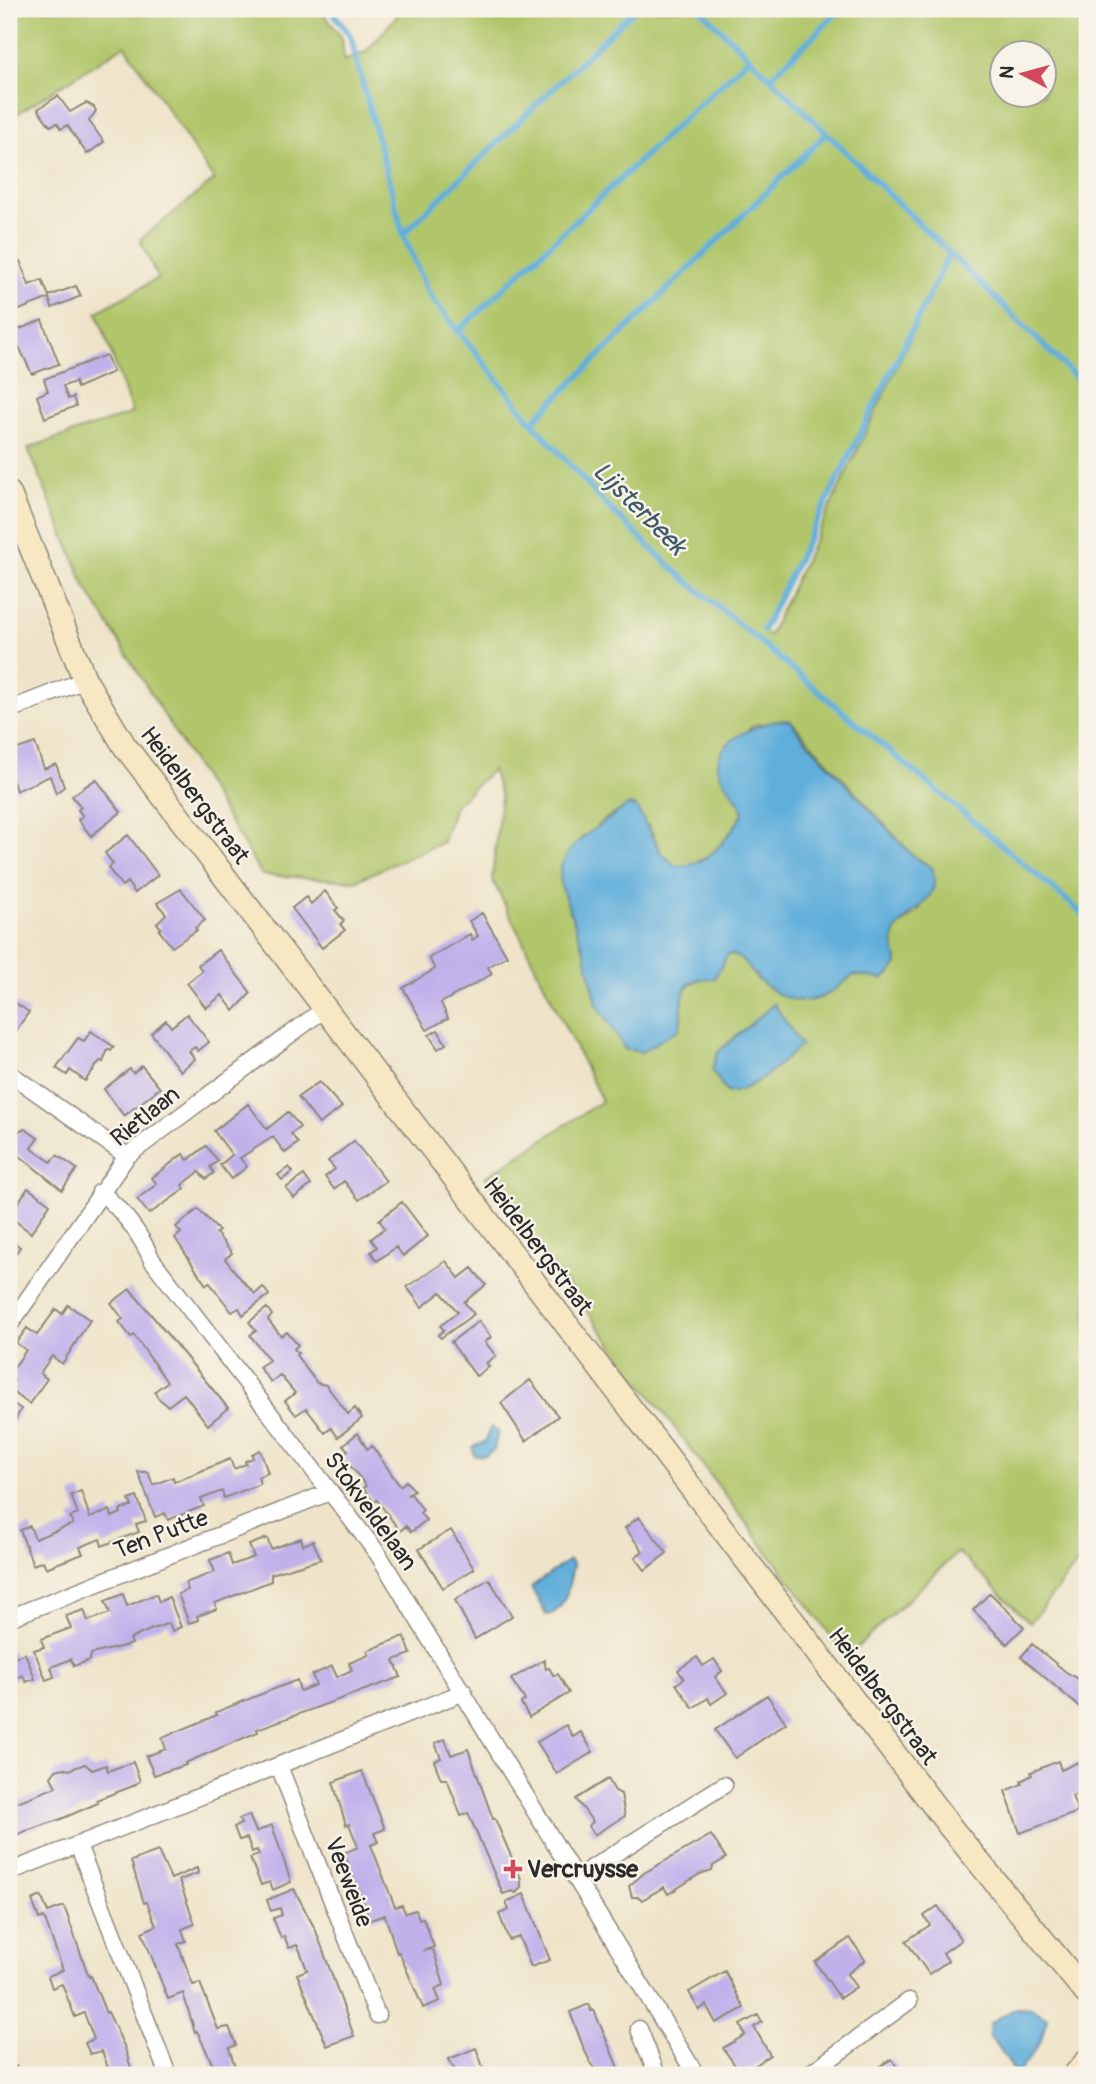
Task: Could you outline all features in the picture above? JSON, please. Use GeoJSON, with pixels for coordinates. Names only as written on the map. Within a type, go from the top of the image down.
{"type":"FeatureCollection","features":[{"type":"Feature","properties":{"kind":"main road","name":"Heidelbergstraat"},"geometry":{"type":"LineString","coordinates":[[9,493],[85,680],[124,745],[323,1010],[942,1817],[1087,1994]]}},
{"type":"Feature","properties":{"kind":"main road"},"geometry":{"type":"LineString","coordinates":[[1075,2075],[1087,2061]]}},
{"type":"Feature","properties":{"kind":"street"},"geometry":{"type":"LineString","coordinates":[[9,710],[85,680]]}},
{"type":"Feature","properties":{"kind":"street","name":"Rietlaan"},"geometry":{"type":"LineString","coordinates":[[9,1326],[127,1156],[323,1010]]}},
{"type":"Feature","properties":{"kind":"street"},"geometry":{"type":"LineString","coordinates":[[9,1073],[127,1156]]}},
{"type":"Feature","properties":{"kind":"street","name":"Stokveldelaan"},"geometry":{"type":"LineString","coordinates":[[100,1192],[112,1202],[145,1243],[152,1260],[378,1554],[696,2075]]}},
{"type":"Feature","properties":{"kind":"street","name":"Ten Putte"},"geometry":{"type":"LineString","coordinates":[[9,1618],[330,1492]]}},
{"type":"Feature","properties":{"kind":"street"},"geometry":{"type":"LineString","coordinates":[[9,1872],[464,1692]]}},
{"type":"Feature","properties":{"kind":"street","name":"Veeweide"},"geometry":{"type":"LineString","coordinates":[[279,1766],[377,2015]]}},
{"type":"Feature","properties":{"kind":"street"},"geometry":{"type":"LineString","coordinates":[[576,1878],[724,1786]]}},
{"type":"Feature","properties":{"kind":"street"},"geometry":{"type":"LineString","coordinates":[[78,1845],[168,2075]]}},
{"type":"Feature","properties":{"kind":"street"},"geometry":{"type":"LineString","coordinates":[[808,2075],[909,2001]]}},
{"type":"Feature","properties":{"kind":"street"},"geometry":{"type":"LineString","coordinates":[[639,2029],[657,2075]]}},
{"type":"Feature","properties":{"kind":"green space"},"geometry":{"type":"Polygon","coordinates":[[[9,9],[320,9],[342,38],[344,61],[366,52],[403,9],[1087,9],[1087,1551],[1030,1623],[958,1552],[847,1657],[486,1177],[602,1101],[492,879],[501,796],[492,770],[454,806],[443,842],[355,881],[262,875],[85,586],[28,448],[132,413],[97,312],[158,278],[140,240],[214,180],[125,45],[9,119],[9,9]],[[928,301],[763,631],[769,636],[928,301]],[[791,721],[754,725],[720,755],[724,774],[738,798],[743,814],[723,842],[707,857],[688,865],[676,866],[661,853],[649,826],[621,810],[604,820],[569,851],[561,886],[585,953],[597,1003],[626,1049],[682,1019],[682,1002],[686,989],[696,981],[714,978],[728,954],[740,957],[758,980],[828,994],[854,975],[883,979],[895,968],[897,959],[893,944],[894,932],[919,910],[933,868],[912,855],[791,721]],[[774,1004],[718,1052],[712,1070],[727,1092],[774,1004]]]}},
{"type":"Feature","properties":{"kind":"water"},"geometry":{"type":"Polygon","coordinates":[[[784,720],[791,721],[799,733],[912,855],[932,868],[933,889],[929,897],[901,924],[893,938],[896,966],[883,979],[854,975],[826,995],[804,1001],[774,992],[740,959],[728,954],[714,979],[701,979],[687,986],[679,1029],[642,1052],[625,1049],[597,1004],[585,953],[561,886],[560,868],[569,851],[583,837],[628,805],[636,806],[661,853],[676,866],[698,862],[707,857],[723,842],[743,814],[718,767],[724,748],[753,728],[784,720]]]}},
{"type":"Feature","properties":{"kind":"water"},"geometry":{"type":"Polygon","coordinates":[[[774,1004],[801,1045],[756,1082],[746,1088],[727,1092],[712,1070],[718,1052],[774,1004]]]}},
{"type":"Feature","properties":{"kind":"water"},"geometry":{"type":"Polygon","coordinates":[[[491,1427],[498,1431],[494,1450],[485,1456],[474,1455],[473,1447],[485,1442],[491,1427]]]}},
{"type":"Feature","properties":{"kind":"water"},"geometry":{"type":"Polygon","coordinates":[[[569,1560],[573,1565],[566,1596],[559,1609],[546,1615],[531,1587],[569,1560]]]}},
{"type":"Feature","properties":{"kind":"water"},"geometry":{"type":"Polygon","coordinates":[[[1016,2008],[1033,2009],[1047,2018],[1040,2043],[1019,2072],[1014,2071],[989,2037],[990,2023],[1016,2008]]]}},
{"type":"Feature","properties":{"kind":"building"},"geometry":{"type":"Polygon","coordinates":[[[58,96],[70,112],[86,103],[94,107],[96,111],[89,121],[104,142],[87,154],[67,125],[61,129],[57,123],[50,126],[38,109],[58,96]]]}},
{"type":"Feature","properties":{"kind":"building"},"geometry":{"type":"Polygon","coordinates":[[[20,261],[29,285],[42,280],[49,296],[76,286],[81,296],[52,308],[49,298],[9,314],[9,265],[20,261]]]}},
{"type":"Feature","properties":{"kind":"building"},"geometry":{"type":"Polygon","coordinates":[[[42,320],[59,364],[32,374],[12,332],[42,320]]]}},
{"type":"Feature","properties":{"kind":"building"},"geometry":{"type":"Polygon","coordinates":[[[106,355],[113,372],[77,388],[75,382],[63,386],[68,399],[73,397],[76,406],[45,418],[37,396],[48,391],[44,379],[106,355]]]}},
{"type":"Feature","properties":{"kind":"building"},"geometry":{"type":"Polygon","coordinates":[[[35,743],[44,769],[56,764],[64,787],[56,793],[50,776],[16,791],[13,782],[9,783],[9,752],[35,743]]]}},
{"type":"Feature","properties":{"kind":"building"},"geometry":{"type":"Polygon","coordinates":[[[96,779],[121,812],[91,836],[78,820],[83,816],[78,810],[81,807],[72,796],[96,779]]]}},
{"type":"Feature","properties":{"kind":"building"},"geometry":{"type":"Polygon","coordinates":[[[128,835],[158,875],[135,893],[127,882],[122,886],[108,868],[113,864],[105,853],[128,835]]]}},
{"type":"Feature","properties":{"kind":"building"},"geometry":{"type":"Polygon","coordinates":[[[181,889],[205,920],[195,928],[197,930],[172,947],[159,930],[161,928],[157,923],[166,914],[157,903],[181,889]]]}},
{"type":"Feature","properties":{"kind":"building"},"geometry":{"type":"Polygon","coordinates":[[[325,891],[338,908],[335,910],[344,921],[340,924],[345,930],[322,948],[292,908],[306,897],[311,904],[325,891]]]}},
{"type":"Feature","properties":{"kind":"building"},"geometry":{"type":"Polygon","coordinates":[[[482,913],[507,956],[488,967],[492,974],[441,1003],[448,1018],[427,1030],[403,988],[435,969],[429,958],[470,934],[472,940],[478,936],[469,921],[482,913]]]}},
{"type":"Feature","properties":{"kind":"building"},"geometry":{"type":"Polygon","coordinates":[[[218,950],[251,993],[234,1011],[222,995],[206,1008],[187,983],[202,971],[198,965],[218,950]]]}},
{"type":"Feature","properties":{"kind":"building"},"geometry":{"type":"Polygon","coordinates":[[[9,999],[29,1012],[12,1036],[9,1034],[9,999]]]}},
{"type":"Feature","properties":{"kind":"building"},"geometry":{"type":"Polygon","coordinates":[[[187,1014],[209,1042],[198,1051],[195,1047],[189,1051],[195,1059],[180,1071],[151,1033],[166,1020],[171,1027],[187,1014]]]}},
{"type":"Feature","properties":{"kind":"building"},"geometry":{"type":"Polygon","coordinates":[[[438,1030],[446,1044],[438,1049],[429,1035],[438,1030]]]}},
{"type":"Feature","properties":{"kind":"building"},"geometry":{"type":"Polygon","coordinates":[[[91,1031],[114,1047],[111,1051],[108,1049],[103,1062],[100,1061],[85,1081],[70,1070],[67,1075],[56,1068],[78,1038],[84,1041],[91,1031]]]}},
{"type":"Feature","properties":{"kind":"building"},"geometry":{"type":"Polygon","coordinates":[[[142,1066],[160,1088],[124,1116],[104,1089],[130,1069],[133,1073],[142,1066]]]}},
{"type":"Feature","properties":{"kind":"building"},"geometry":{"type":"Polygon","coordinates":[[[319,1082],[342,1107],[319,1124],[298,1097],[319,1082]]]}},
{"type":"Feature","properties":{"kind":"building"},"geometry":{"type":"Polygon","coordinates":[[[248,1104],[267,1129],[288,1112],[300,1127],[291,1134],[298,1143],[285,1153],[273,1137],[240,1158],[247,1167],[231,1179],[220,1165],[232,1155],[214,1131],[248,1104]]]}},
{"type":"Feature","properties":{"kind":"building"},"geometry":{"type":"Polygon","coordinates":[[[25,1129],[38,1138],[31,1148],[51,1162],[57,1155],[77,1169],[62,1190],[10,1148],[20,1130],[25,1129]]]}},
{"type":"Feature","properties":{"kind":"building"},"geometry":{"type":"Polygon","coordinates":[[[354,1141],[386,1181],[359,1200],[344,1181],[334,1189],[325,1177],[335,1169],[328,1161],[354,1141]]]}},
{"type":"Feature","properties":{"kind":"building"},"geometry":{"type":"Polygon","coordinates":[[[206,1146],[218,1161],[210,1167],[214,1173],[206,1179],[199,1172],[182,1185],[185,1189],[149,1214],[137,1199],[157,1184],[152,1178],[183,1154],[188,1160],[206,1146]]]}},
{"type":"Feature","properties":{"kind":"building"},"geometry":{"type":"Polygon","coordinates":[[[289,1167],[293,1172],[282,1180],[278,1175],[289,1167]]]}},
{"type":"Feature","properties":{"kind":"building"},"geometry":{"type":"Polygon","coordinates":[[[304,1175],[311,1185],[294,1198],[286,1188],[304,1175]]]}},
{"type":"Feature","properties":{"kind":"building"},"geometry":{"type":"Polygon","coordinates":[[[28,1188],[50,1204],[31,1233],[9,1216],[28,1188]]]}},
{"type":"Feature","properties":{"kind":"building"},"geometry":{"type":"Polygon","coordinates":[[[402,1202],[428,1236],[403,1256],[396,1247],[377,1261],[371,1252],[377,1247],[371,1239],[385,1228],[379,1220],[402,1202]]]}},
{"type":"Feature","properties":{"kind":"building"},"geometry":{"type":"Polygon","coordinates":[[[198,1209],[219,1231],[216,1233],[232,1253],[225,1259],[241,1279],[255,1294],[263,1287],[269,1295],[243,1315],[239,1308],[232,1312],[209,1282],[206,1285],[175,1238],[181,1233],[176,1227],[198,1209]]]}},
{"type":"Feature","properties":{"kind":"building"},"geometry":{"type":"Polygon","coordinates":[[[9,1239],[20,1247],[9,1262],[9,1239]]]}},
{"type":"Feature","properties":{"kind":"building"},"geometry":{"type":"Polygon","coordinates":[[[446,1261],[459,1278],[472,1268],[486,1285],[464,1302],[474,1314],[441,1338],[438,1335],[444,1330],[440,1326],[458,1312],[441,1292],[422,1307],[407,1287],[446,1261]]]}},
{"type":"Feature","properties":{"kind":"building"},"geometry":{"type":"Polygon","coordinates":[[[130,1289],[228,1408],[208,1425],[184,1394],[168,1406],[157,1397],[155,1391],[167,1382],[134,1335],[131,1337],[119,1322],[123,1319],[111,1303],[130,1289]]]}},
{"type":"Feature","properties":{"kind":"building"},"geometry":{"type":"Polygon","coordinates":[[[68,1305],[90,1320],[62,1364],[52,1356],[40,1373],[47,1379],[29,1404],[9,1389],[14,1380],[9,1375],[26,1350],[16,1343],[27,1328],[37,1335],[56,1309],[62,1314],[68,1305]]]}},
{"type":"Feature","properties":{"kind":"building"},"geometry":{"type":"Polygon","coordinates":[[[267,1308],[272,1315],[268,1320],[281,1336],[287,1332],[298,1345],[294,1349],[298,1353],[296,1355],[317,1383],[326,1385],[348,1414],[355,1408],[362,1418],[338,1437],[331,1428],[325,1433],[306,1408],[296,1415],[285,1401],[295,1393],[280,1375],[271,1382],[259,1367],[269,1360],[250,1335],[256,1331],[249,1322],[267,1308]]]}},
{"type":"Feature","properties":{"kind":"building"},"geometry":{"type":"Polygon","coordinates":[[[479,1321],[491,1337],[485,1342],[496,1356],[486,1363],[489,1367],[476,1376],[451,1342],[479,1321]]]}},
{"type":"Feature","properties":{"kind":"building"},"geometry":{"type":"Polygon","coordinates":[[[530,1380],[558,1416],[526,1441],[501,1403],[530,1380]]]}},
{"type":"Feature","properties":{"kind":"building"},"geometry":{"type":"Polygon","coordinates":[[[9,1401],[21,1409],[9,1432],[9,1401]]]}},
{"type":"Feature","properties":{"kind":"building"},"geometry":{"type":"Polygon","coordinates":[[[358,1433],[367,1449],[372,1446],[400,1486],[406,1481],[414,1490],[407,1495],[411,1494],[423,1510],[420,1513],[426,1520],[411,1532],[406,1526],[400,1531],[377,1500],[374,1502],[363,1488],[366,1486],[342,1455],[348,1450],[343,1445],[358,1433]]]}},
{"type":"Feature","properties":{"kind":"building"},"geometry":{"type":"Polygon","coordinates":[[[260,1450],[268,1473],[258,1477],[260,1484],[224,1498],[222,1491],[201,1499],[204,1506],[168,1520],[165,1513],[155,1517],[138,1472],[148,1472],[153,1485],[173,1477],[174,1482],[230,1459],[234,1469],[246,1464],[245,1461],[253,1458],[252,1454],[260,1450]]]}},
{"type":"Feature","properties":{"kind":"building"},"geometry":{"type":"Polygon","coordinates":[[[81,1491],[90,1518],[110,1510],[112,1517],[121,1513],[120,1510],[132,1506],[129,1500],[137,1497],[146,1521],[136,1524],[139,1532],[102,1546],[100,1539],[80,1547],[83,1554],[46,1568],[43,1561],[33,1565],[20,1530],[30,1526],[35,1539],[73,1524],[70,1517],[78,1514],[71,1495],[81,1491]]]}},
{"type":"Feature","properties":{"kind":"building"},"geometry":{"type":"Polygon","coordinates":[[[639,1517],[667,1553],[645,1570],[635,1557],[643,1551],[625,1528],[639,1517]]]}},
{"type":"Feature","properties":{"kind":"building"},"geometry":{"type":"Polygon","coordinates":[[[451,1530],[474,1569],[443,1588],[419,1549],[451,1530]]]}},
{"type":"Feature","properties":{"kind":"building"},"geometry":{"type":"Polygon","coordinates":[[[267,1538],[271,1549],[301,1538],[303,1545],[313,1541],[321,1559],[271,1574],[271,1581],[215,1603],[217,1609],[197,1616],[198,1620],[189,1623],[178,1594],[188,1590],[185,1583],[215,1572],[210,1560],[228,1553],[232,1565],[254,1557],[249,1545],[267,1538]]]}},
{"type":"Feature","properties":{"kind":"building"},"geometry":{"type":"Polygon","coordinates":[[[489,1579],[512,1616],[475,1639],[455,1600],[489,1579]]]}},
{"type":"Feature","properties":{"kind":"building"},"geometry":{"type":"Polygon","coordinates":[[[990,1593],[1024,1627],[1007,1644],[973,1610],[990,1593]]]}},
{"type":"Feature","properties":{"kind":"building"},"geometry":{"type":"Polygon","coordinates":[[[123,1594],[127,1606],[156,1594],[159,1602],[169,1597],[181,1627],[172,1631],[169,1623],[130,1639],[132,1644],[91,1654],[90,1660],[74,1666],[71,1659],[51,1667],[54,1677],[46,1680],[34,1650],[44,1647],[41,1639],[71,1628],[66,1616],[84,1610],[88,1621],[110,1613],[105,1601],[123,1594]]]}},
{"type":"Feature","properties":{"kind":"building"},"geometry":{"type":"Polygon","coordinates":[[[404,1636],[411,1654],[394,1660],[401,1677],[257,1729],[258,1732],[185,1763],[186,1765],[154,1775],[146,1756],[166,1749],[162,1738],[217,1715],[216,1712],[297,1680],[300,1691],[316,1685],[312,1675],[332,1666],[337,1677],[352,1670],[349,1663],[369,1655],[367,1651],[404,1636]]]}},
{"type":"Feature","properties":{"kind":"building"},"geometry":{"type":"Polygon","coordinates":[[[1032,1644],[1066,1672],[1080,1680],[1084,1676],[1087,1678],[1087,1705],[1083,1710],[1021,1657],[1032,1644]]]}},
{"type":"Feature","properties":{"kind":"building"},"geometry":{"type":"Polygon","coordinates":[[[12,1651],[15,1657],[25,1653],[35,1679],[26,1682],[23,1675],[9,1681],[9,1652],[12,1651]]]}},
{"type":"Feature","properties":{"kind":"building"},"geometry":{"type":"Polygon","coordinates":[[[697,1657],[703,1666],[714,1659],[722,1671],[715,1677],[727,1693],[711,1704],[708,1698],[693,1708],[676,1684],[684,1679],[678,1670],[697,1657]]]}},
{"type":"Feature","properties":{"kind":"building"},"geometry":{"type":"Polygon","coordinates":[[[544,1660],[546,1669],[549,1668],[554,1676],[558,1674],[569,1693],[529,1717],[521,1703],[525,1700],[511,1679],[544,1660]]]}},
{"type":"Feature","properties":{"kind":"building"},"geometry":{"type":"Polygon","coordinates":[[[767,1695],[786,1723],[735,1758],[715,1730],[767,1695]]]}},
{"type":"Feature","properties":{"kind":"building"},"geometry":{"type":"Polygon","coordinates":[[[566,1725],[573,1737],[581,1732],[593,1752],[557,1774],[537,1742],[566,1725]]]}},
{"type":"Feature","properties":{"kind":"building"},"geometry":{"type":"Polygon","coordinates":[[[445,1739],[451,1755],[468,1749],[493,1819],[521,1879],[521,1887],[516,1893],[512,1891],[503,1894],[468,1813],[461,1816],[447,1779],[441,1779],[434,1761],[441,1758],[435,1743],[445,1739]]]}},
{"type":"Feature","properties":{"kind":"building"},"geometry":{"type":"Polygon","coordinates":[[[1058,1761],[1061,1770],[1078,1762],[1087,1782],[1087,1789],[1072,1796],[1078,1812],[1020,1833],[1005,1791],[1022,1784],[1021,1781],[1032,1775],[1031,1772],[1058,1761]]]}},
{"type":"Feature","properties":{"kind":"building"},"geometry":{"type":"Polygon","coordinates":[[[133,1762],[140,1781],[133,1786],[96,1800],[98,1803],[61,1819],[9,1837],[9,1816],[15,1813],[12,1804],[56,1787],[51,1777],[56,1770],[69,1770],[85,1764],[92,1770],[106,1765],[108,1771],[133,1762]]]}},
{"type":"Feature","properties":{"kind":"building"},"geometry":{"type":"Polygon","coordinates":[[[362,1771],[385,1829],[374,1833],[378,1842],[371,1845],[395,1907],[402,1905],[405,1913],[416,1910],[419,1919],[423,1918],[434,1947],[423,1951],[433,1949],[444,1985],[435,1989],[440,2001],[423,2008],[399,1952],[397,1953],[385,1915],[370,1920],[344,1853],[358,1847],[349,1824],[346,1825],[333,1782],[362,1771]]]}},
{"type":"Feature","properties":{"kind":"building"},"geometry":{"type":"Polygon","coordinates":[[[608,1779],[615,1791],[621,1794],[625,1816],[594,1835],[588,1826],[593,1822],[576,1799],[608,1779]]]}},
{"type":"Feature","properties":{"kind":"building"},"geometry":{"type":"Polygon","coordinates":[[[249,1815],[256,1832],[272,1825],[291,1882],[273,1890],[270,1882],[261,1885],[250,1858],[259,1855],[257,1850],[252,1852],[247,1838],[239,1840],[234,1827],[241,1824],[239,1819],[249,1815]]]}},
{"type":"Feature","properties":{"kind":"building"},"geometry":{"type":"Polygon","coordinates":[[[711,1835],[726,1858],[713,1866],[712,1870],[700,1874],[668,1894],[664,1887],[642,1900],[632,1897],[629,1886],[644,1873],[711,1835]]]}},
{"type":"Feature","properties":{"kind":"building"},"geometry":{"type":"Polygon","coordinates":[[[158,1851],[171,1879],[197,1868],[198,1873],[179,1880],[195,1924],[182,1929],[186,1941],[178,1944],[193,1985],[200,1983],[218,2029],[229,2027],[236,2045],[229,2048],[235,2067],[217,2074],[197,2031],[195,2032],[183,1993],[168,1999],[142,1932],[156,1926],[147,1902],[144,1903],[131,1861],[158,1851]]]}},
{"type":"Feature","properties":{"kind":"building"},"geometry":{"type":"Polygon","coordinates":[[[294,1889],[316,1931],[354,2036],[327,2046],[297,1974],[307,1970],[300,1951],[297,1945],[289,1948],[284,1936],[281,1938],[273,1918],[282,1915],[280,1908],[271,1911],[267,1900],[294,1889]]]}},
{"type":"Feature","properties":{"kind":"building"},"geometry":{"type":"Polygon","coordinates":[[[524,1894],[550,1960],[531,1967],[519,1937],[509,1940],[499,1914],[509,1910],[506,1902],[524,1894]]]}},
{"type":"Feature","properties":{"kind":"building"},"geometry":{"type":"Polygon","coordinates":[[[41,1896],[48,1912],[64,1906],[89,1977],[91,1976],[106,2013],[108,2012],[125,2048],[133,2075],[98,2075],[97,2073],[108,2068],[102,2051],[90,2054],[85,2043],[94,2039],[84,2013],[75,2017],[62,1984],[52,1988],[48,1976],[63,1970],[44,1917],[39,1919],[32,1900],[41,1896]]]}},
{"type":"Feature","properties":{"kind":"building"},"geometry":{"type":"Polygon","coordinates":[[[938,1906],[961,1940],[943,1953],[948,1961],[929,1974],[906,1941],[930,1925],[924,1916],[938,1906]]]}},
{"type":"Feature","properties":{"kind":"building"},"geometry":{"type":"Polygon","coordinates":[[[850,1938],[865,1960],[847,1974],[856,1987],[840,1998],[815,1962],[850,1938]]]}},
{"type":"Feature","properties":{"kind":"building"},"geometry":{"type":"Polygon","coordinates":[[[725,1971],[744,2008],[716,2023],[706,2005],[699,2010],[689,1992],[725,1971]]]}},
{"type":"Feature","properties":{"kind":"building"},"geometry":{"type":"Polygon","coordinates":[[[589,2004],[621,2075],[597,2075],[584,2049],[570,2012],[589,2004]]]}},
{"type":"Feature","properties":{"kind":"building"},"geometry":{"type":"Polygon","coordinates":[[[758,2015],[762,2022],[754,2027],[770,2055],[742,2075],[723,2048],[745,2035],[740,2025],[758,2015]]]}},
{"type":"Feature","properties":{"kind":"building"},"geometry":{"type":"Polygon","coordinates":[[[476,2048],[486,2075],[457,2075],[449,2059],[476,2048]]]}},
{"type":"Feature","properties":{"kind":"building"},"geometry":{"type":"Polygon","coordinates":[[[9,2059],[12,2067],[16,2066],[19,2074],[9,2075],[9,2059]]]}},
{"type":"Feature","properties":{"kind":"building"},"geometry":{"type":"Polygon","coordinates":[[[892,2059],[902,2075],[866,2075],[892,2059]]]}},
{"type":"Feature","properties":{"kind":"waterway","name":"Lijsterbeek"},"geometry":{"type":"LineString","coordinates":[[330,9],[350,35],[403,234],[429,295],[532,422],[605,504],[672,568],[1087,917]]}},
{"type":"Feature","properties":{"kind":"waterway"},"geometry":{"type":"LineString","coordinates":[[403,234],[635,9]]}},
{"type":"Feature","properties":{"kind":"waterway"},"geometry":{"type":"LineString","coordinates":[[700,9],[1087,388]]}},
{"type":"Feature","properties":{"kind":"waterway"},"geometry":{"type":"LineString","coordinates":[[770,78],[841,9]]}},
{"type":"Feature","properties":{"kind":"waterway"},"geometry":{"type":"LineString","coordinates":[[457,332],[749,58]]}},
{"type":"Feature","properties":{"kind":"waterway"},"geometry":{"type":"LineString","coordinates":[[532,422],[826,134]]}},
{"type":"Feature","properties":{"kind":"waterway"},"geometry":{"type":"LineString","coordinates":[[763,630],[949,255]]}},
{"type":"Feature","properties":{"kind":"place","name":"Vercruysse"},"geometry":{"type":"Point","coordinates":[513,1869]}}]}
